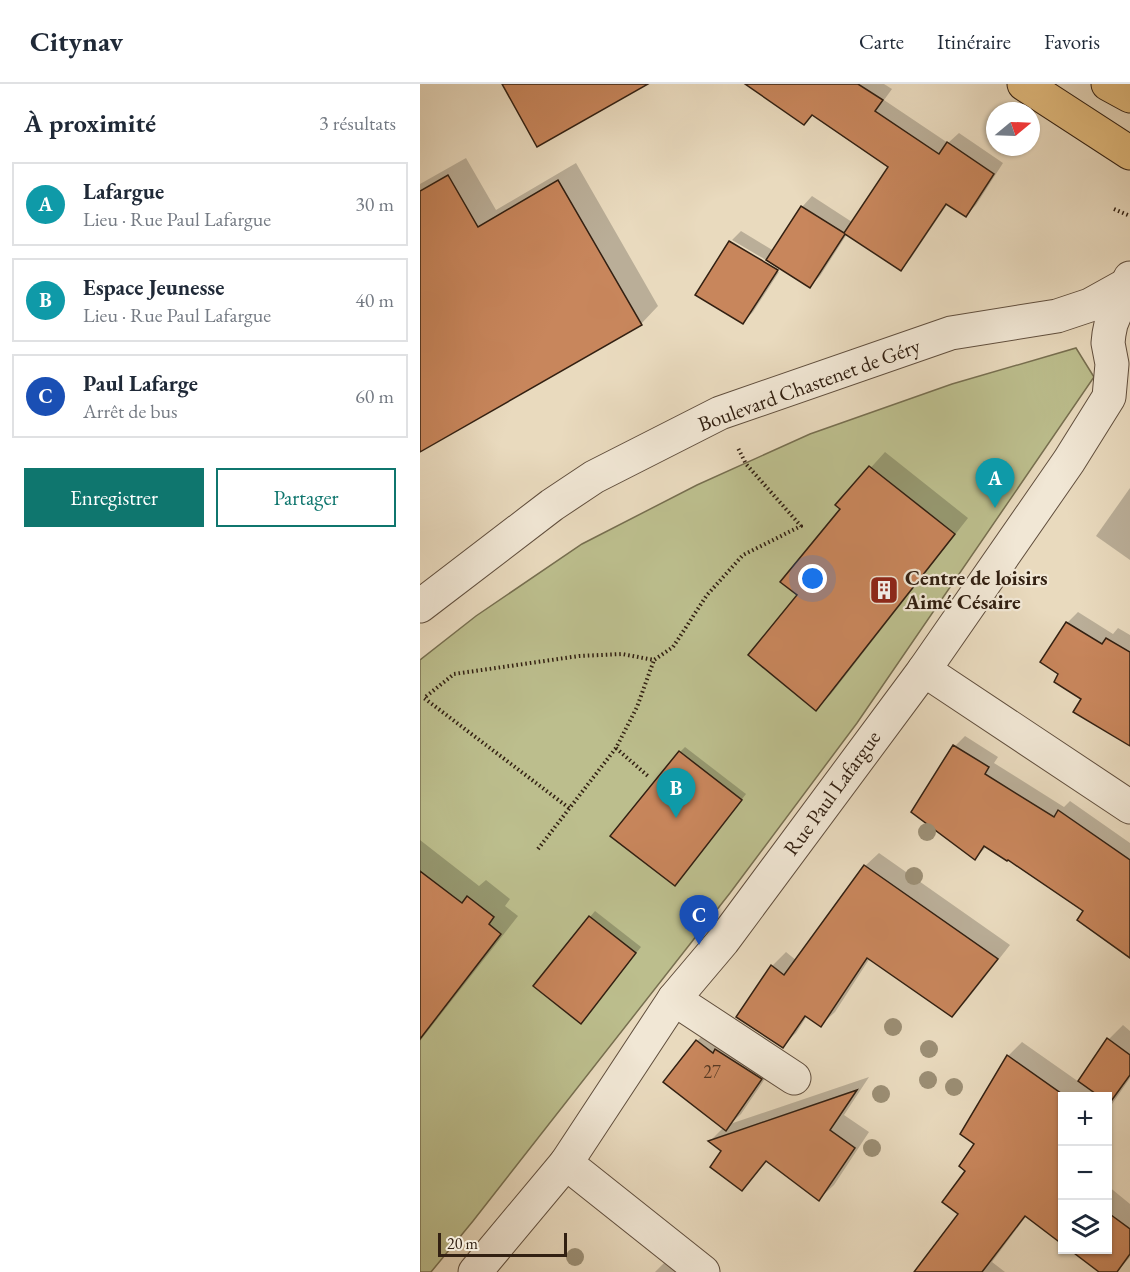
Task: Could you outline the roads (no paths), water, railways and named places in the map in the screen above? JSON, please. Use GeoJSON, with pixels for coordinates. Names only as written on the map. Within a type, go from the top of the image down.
{"type":"FeatureCollection","features":[{"type":"Feature","properties":{"kind":"main road"},"geometry":{"type":"LineString","coordinates":[[1024,84],[1130,153]]}},
{"type":"Feature","properties":{"kind":"main road"},"geometry":{"type":"LineString","coordinates":[[1108,84],[1130,96]]}},
{"type":"Feature","properties":{"kind":"street","name":"Boulevard Chastenet de Géry"},"geometry":{"type":"LineString","coordinates":[[420,606],[552,505],[586,483],[720,413],[951,333],[1057,316],[1090,304],[1128,281]]}},
{"type":"Feature","properties":{"kind":"street","name":"Rue Paul Lafargue"},"geometry":{"type":"LineString","coordinates":[[475,1272],[566,1162],[674,999],[723,941],[924,670],[1069,461],[1109,396],[1112,364],[1108,343],[1109,334],[1128,281]]}},
{"type":"Feature","properties":{"kind":"street"},"geometry":{"type":"LineString","coordinates":[[924,670],[1130,807]]}},
{"type":"Feature","properties":{"kind":"street"},"geometry":{"type":"LineString","coordinates":[[674,999],[794,1078]]}},
{"type":"Feature","properties":{"kind":"street"},"geometry":{"type":"LineString","coordinates":[[566,1162],[703,1272]]}},
{"type":"Feature","properties":{"kind":"place","name":"Lafargue"},"geometry":{"type":"Point","coordinates":[995,508]}},
{"type":"Feature","properties":{"kind":"place","name":"Centre de loisirs Aimé Césaire"},"geometry":{"type":"Point","coordinates":[884,590]}},
{"type":"Feature","properties":{"kind":"place","name":"Espace Jeunesse"},"geometry":{"type":"Point","coordinates":[676,818]}},
{"type":"Feature","properties":{"kind":"place","name":"Paul Lafarge"},"geometry":{"type":"Point","coordinates":[699,945]}}]}
